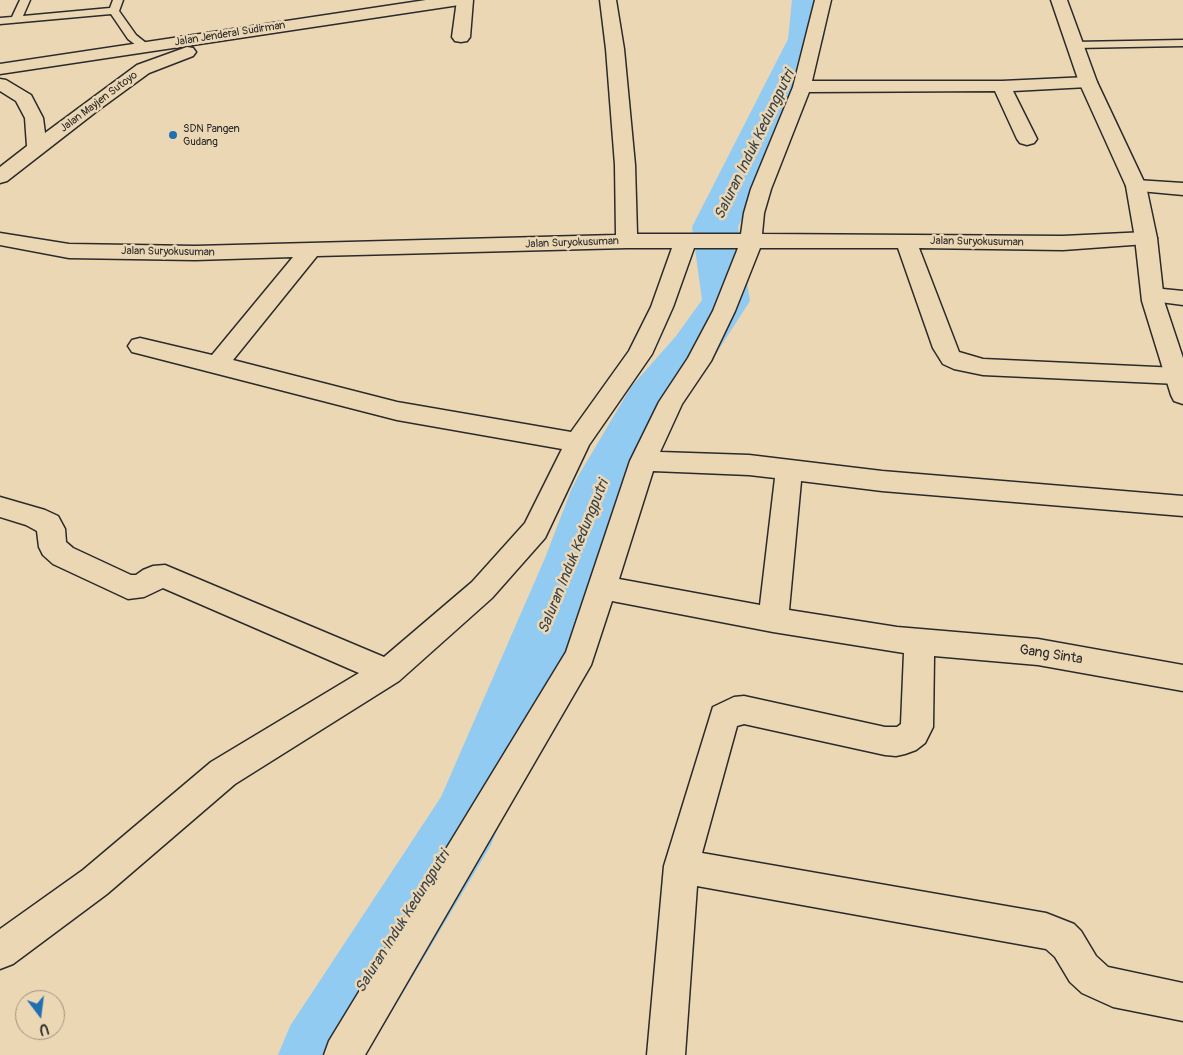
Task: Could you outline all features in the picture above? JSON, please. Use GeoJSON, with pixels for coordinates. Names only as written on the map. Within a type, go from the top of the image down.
{"type":"FeatureCollection","features":[{"type":"Feature","properties":{"kind":"street","name":"Jalan Jenderal Sudirman"},"geometry":{"type":"LineString","coordinates":[[0,69],[459,0]]}},
{"type":"Feature","properties":{"kind":"street"},"geometry":{"type":"LineString","coordinates":[[462,37],[465,0]]}},
{"type":"Feature","properties":{"kind":"street"},"geometry":{"type":"LineString","coordinates":[[608,0],[615,50],[625,165],[627,241]]}},
{"type":"Feature","properties":{"kind":"street"},"geometry":{"type":"LineString","coordinates":[[343,1055],[580,656],[643,461],[671,402],[699,361],[724,311],[743,242],[802,87],[823,0]]}},
{"type":"Feature","properties":{"kind":"street"},"geometry":{"type":"LineString","coordinates":[[906,241],[945,348],[951,358],[962,363],[983,367],[1181,385],[1153,295],[1146,238],[1136,186],[1088,82],[1059,0]]}},
{"type":"Feature","properties":{"kind":"street","name":"Jalan Mayjen Sutoyo"},"geometry":{"type":"LineString","coordinates":[[0,177],[143,69],[206,45],[265,29]]}},
{"type":"Feature","properties":{"kind":"street"},"geometry":{"type":"LineString","coordinates":[[802,87],[1002,86],[1088,82]]}},
{"type":"Feature","properties":{"kind":"street"},"geometry":{"type":"LineString","coordinates":[[0,84],[24,99],[34,118],[37,149]]}},
{"type":"Feature","properties":{"kind":"street"},"geometry":{"type":"LineString","coordinates":[[1002,86],[1027,139]]}},
{"type":"Feature","properties":{"kind":"street"},"geometry":{"type":"LineString","coordinates":[[1136,186],[1183,189]]}},
{"type":"Feature","properties":{"kind":"street","name":"Jalan Suryokusuman"},"geometry":{"type":"LineString","coordinates":[[0,239],[69,250],[195,254],[627,241],[1063,243],[1146,238]]}},
{"type":"Feature","properties":{"kind":"street"},"geometry":{"type":"LineString","coordinates":[[0,952],[95,882],[223,773],[388,672],[482,590],[535,530],[578,442],[640,354],[695,242]]}},
{"type":"Feature","properties":{"kind":"street"},"geometry":{"type":"LineString","coordinates":[[218,364],[310,251]]}},
{"type":"Feature","properties":{"kind":"street"},"geometry":{"type":"LineString","coordinates":[[1153,295],[1183,298]]}},
{"type":"Feature","properties":{"kind":"street"},"geometry":{"type":"LineString","coordinates":[[140,346],[218,364],[397,411],[578,442]]}},
{"type":"Feature","properties":{"kind":"street"},"geometry":{"type":"LineString","coordinates":[[643,461],[749,465],[891,482],[1183,506]]}},
{"type":"Feature","properties":{"kind":"street"},"geometry":{"type":"LineString","coordinates":[[773,620],[789,471]]}},
{"type":"Feature","properties":{"kind":"street"},"geometry":{"type":"LineString","coordinates":[[0,506],[35,517],[48,524],[51,529],[53,547],[62,556],[128,587],[135,587],[154,578],[165,576],[388,672]]}},
{"type":"Feature","properties":{"kind":"street","name":"Gang Sinta"},"geometry":{"type":"LineString","coordinates":[[602,587],[773,620],[919,642],[1038,652],[1183,678]]}},
{"type":"Feature","properties":{"kind":"street"},"geometry":{"type":"LineString","coordinates":[[666,1055],[681,866],[724,717],[734,711],[744,710],[885,741],[896,742],[905,740],[914,733],[917,727],[919,642]]}},
{"type":"Feature","properties":{"kind":"street"},"geometry":{"type":"LineString","coordinates":[[681,866],[1046,931],[1061,937],[1068,944],[1083,969],[1094,980],[1113,988],[1183,1002]]}},
{"type":"Feature","properties":{"kind":"lane"},"geometry":{"type":"LineString","coordinates":[[16,20],[25,0]]}},
{"type":"Feature","properties":{"kind":"lane"},"geometry":{"type":"LineString","coordinates":[[114,12],[118,0]]}},
{"type":"Feature","properties":{"kind":"lane"},"geometry":{"type":"LineString","coordinates":[[0,21],[114,12]]}},
{"type":"Feature","properties":{"kind":"lane"},"geometry":{"type":"LineString","coordinates":[[114,12],[132,37],[146,47]]}},
{"type":"Feature","properties":{"kind":"lane"},"geometry":{"type":"LineString","coordinates":[[1075,45],[1183,43]]}},
{"type":"Feature","properties":{"kind":"waterway","name":"Saluran Induk Kedungputri"},"geometry":{"type":"LineString","coordinates":[[319,1055],[466,821],[575,558],[600,488],[650,400],[694,348],[726,301],[715,227],[806,39],[810,0]]}},
{"type":"Feature","properties":{"kind":"place","name":"SDN Pangen Gudang"},"geometry":{"type":"Point","coordinates":[173,135]}}]}
